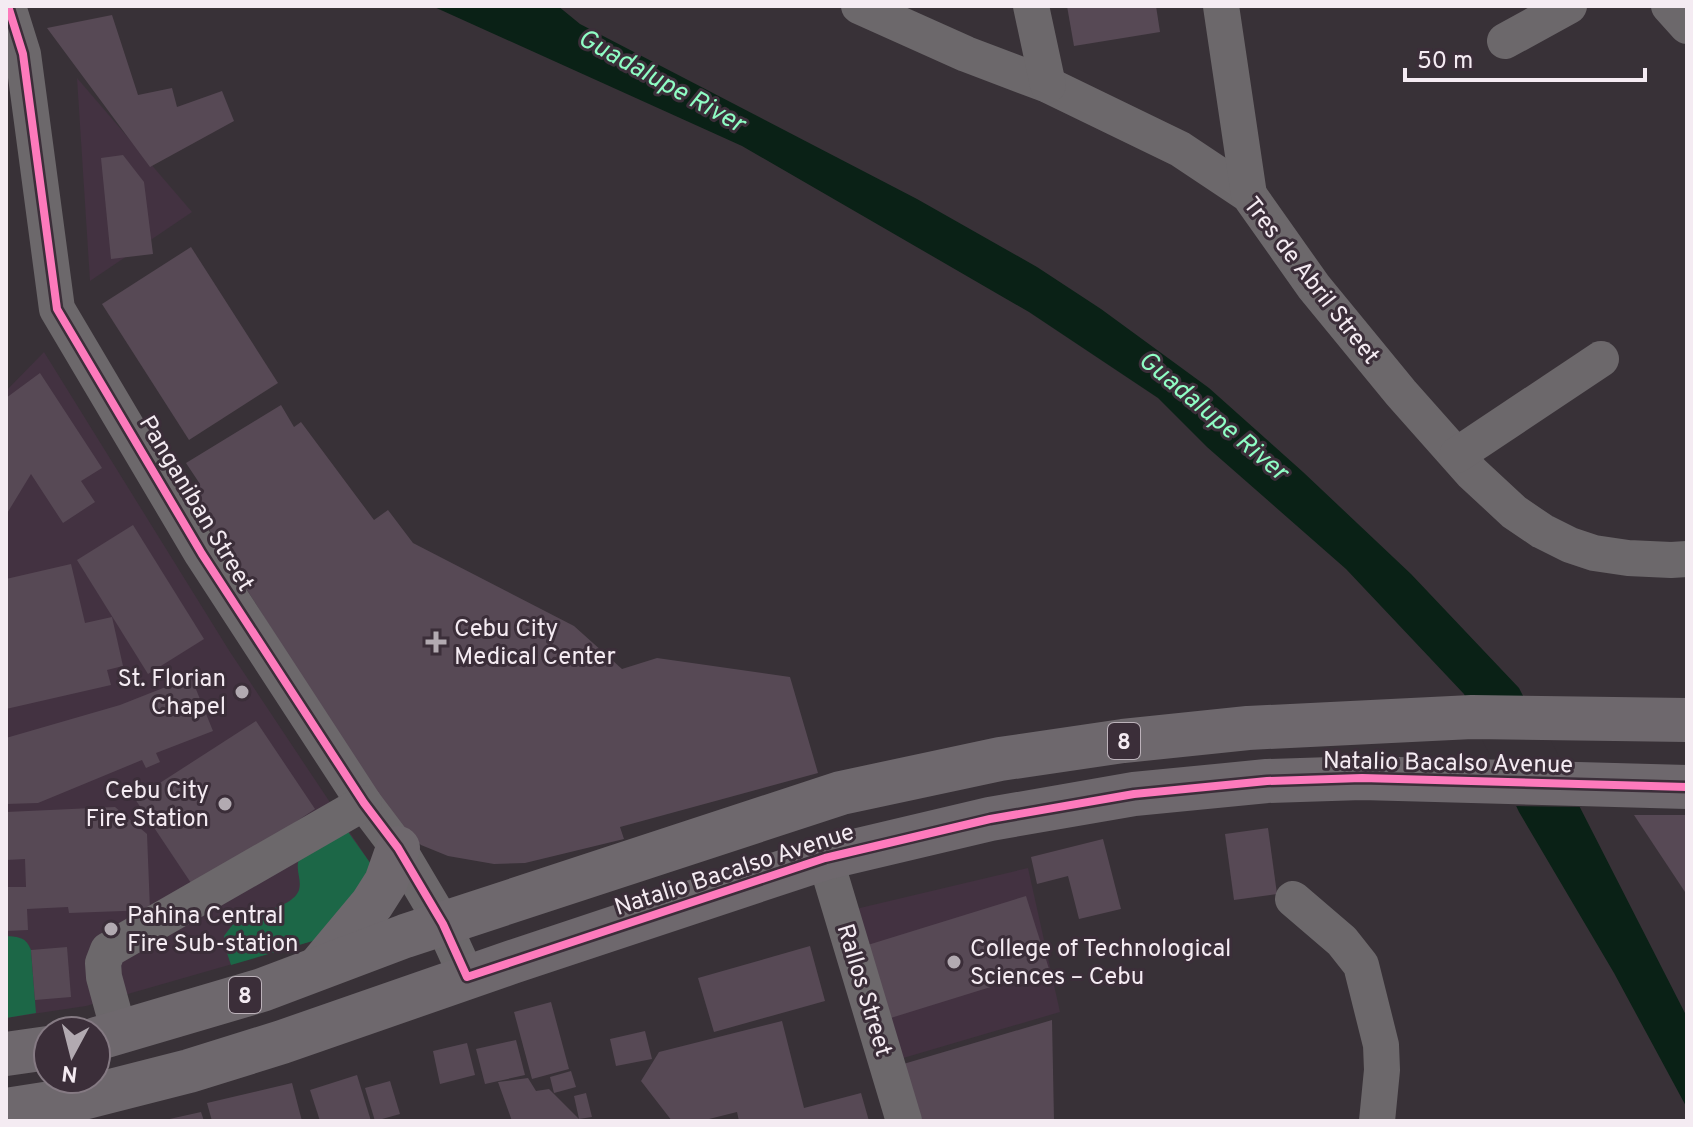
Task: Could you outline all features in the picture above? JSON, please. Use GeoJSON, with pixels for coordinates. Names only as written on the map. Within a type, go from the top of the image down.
{"type":"FeatureCollection","features":[{"type":"Feature","properties":{"kind":"main road","name":"Natalio Bacalso Avenue"},"geometry":{"type":"LineString","coordinates":[[112,1035],[262,990],[405,936],[841,793],[1000,759],[1123,741],[1248,728],[1472,717],[1687,720]]}},
{"type":"Feature","properties":{"kind":"main road"},"geometry":{"type":"LineString","coordinates":[[1590,785],[1603,719]]}},
{"type":"Feature","properties":{"kind":"main road","name":"Natalio Bacalso Avenue"},"geometry":{"type":"LineString","coordinates":[[112,1084],[189,1071],[282,1042],[825,858],[990,819],[1134,794],[1267,781],[1346,778],[1687,787]]}},
{"type":"Feature","properties":{"kind":"main road"},"geometry":{"type":"LineString","coordinates":[[317,970],[372,904],[386,882],[398,848]]}},
{"type":"Feature","properties":{"kind":"main road"},"geometry":{"type":"LineString","coordinates":[[171,1017],[189,1071]]}},
{"type":"Feature","properties":{"kind":"main road"},"geometry":{"type":"LineString","coordinates":[[6,1054],[32,1050]]}},
{"type":"Feature","properties":{"kind":"main road","name":"Natalio Bacalso Avenue"},"geometry":{"type":"LineString","coordinates":[[6,1110],[60,1095]]}},
{"type":"Feature","properties":{"kind":"street","name":"Panganiban Street"},"geometry":{"type":"LineString","coordinates":[[8,6],[23,54],[57,309],[202,554],[364,803],[398,848],[443,924],[467,977]]}},
{"type":"Feature","properties":{"kind":"street","name":"Tres de Abril Street"},"geometry":{"type":"LineString","coordinates":[[859,6],[966,54],[1048,85],[1180,149],[1249,195],[1314,287],[1401,393],[1472,473],[1514,512],[1542,531],[1594,553],[1628,558],[1687,559]]}},
{"type":"Feature","properties":{"kind":"street"},"geometry":{"type":"LineString","coordinates":[[1031,6],[1048,85]]}},
{"type":"Feature","properties":{"kind":"street"},"geometry":{"type":"LineString","coordinates":[[1221,6],[1249,195]]}},
{"type":"Feature","properties":{"kind":"street"},"geometry":{"type":"LineString","coordinates":[[1505,41],[1569,6]]}},
{"type":"Feature","properties":{"kind":"street"},"geometry":{"type":"LineString","coordinates":[[1669,6],[1687,26]]}},
{"type":"Feature","properties":{"kind":"street"},"geometry":{"type":"LineString","coordinates":[[1457,455],[1601,359]]}},
{"type":"Feature","properties":{"kind":"street"},"geometry":{"type":"LineString","coordinates":[[107,1015],[103,963],[108,950],[364,803]]}},
{"type":"Feature","properties":{"kind":"street","name":"Rallos Street"},"geometry":{"type":"LineString","coordinates":[[825,858],[904,1121]]}},
{"type":"Feature","properties":{"kind":"street"},"geometry":{"type":"LineString","coordinates":[[1293,899],[1342,941],[1361,965],[1381,1045],[1377,1121]]}},
{"type":"Feature","properties":{"kind":"shaded area"},"geometry":{"type":"Polygon","coordinates":[[[77,78],[192,212],[90,281],[77,78]]]}},
{"type":"Feature","properties":{"kind":"shaded area"},"geometry":{"type":"Polygon","coordinates":[[[44,352],[230,652],[373,867],[340,933],[86,1006],[6,1018],[6,391],[44,352]]]}},
{"type":"Feature","properties":{"kind":"shaded area","name":"College of Technological Sciences – Cebu"},"geometry":{"type":"Polygon","coordinates":[[[1028,868],[1060,1012],[893,1061],[843,912],[1028,868]]]}},
{"type":"Feature","properties":{"kind":"green space"},"geometry":{"type":"Polygon","coordinates":[[[344,826],[373,867],[340,933],[231,965],[224,936],[230,928],[237,922],[281,906],[295,896],[300,886],[299,859],[344,826]]]}},
{"type":"Feature","properties":{"kind":"green space"},"geometry":{"type":"Polygon","coordinates":[[[6,936],[22,938],[31,950],[36,1013],[6,1018],[6,936]]]}},
{"type":"Feature","properties":{"kind":"water","name":"Guadalupe River"},"geometry":{"type":"Polygon","coordinates":[[[432,6],[558,6],[580,24],[917,199],[1037,267],[1101,309],[1209,388],[1411,574],[1519,688],[1687,1017],[1687,1108],[1614,973],[1519,812],[1464,694],[1346,569],[1207,447],[1158,398],[1029,312],[742,146],[432,6]]]}},
{"type":"Feature","properties":{"kind":"pier"},"geometry":{"type":"Polygon","coordinates":[[[1465,704],[1532,704],[1585,807],[1514,806],[1465,704]]]}},
{"type":"Feature","properties":{"kind":"building"},"geometry":{"type":"Polygon","coordinates":[[[1067,6],[1156,6],[1160,32],[1074,46],[1067,6]]]}},
{"type":"Feature","properties":{"kind":"building"},"geometry":{"type":"Polygon","coordinates":[[[112,15],[138,95],[172,88],[177,107],[222,91],[234,121],[150,167],[47,28],[112,15]]]}},
{"type":"Feature","properties":{"kind":"building"},"geometry":{"type":"Polygon","coordinates":[[[123,155],[144,182],[153,254],[111,259],[101,158],[123,155]]]}},
{"type":"Feature","properties":{"kind":"building"},"geometry":{"type":"Polygon","coordinates":[[[191,247],[278,383],[189,440],[102,304],[191,247]]]}},
{"type":"Feature","properties":{"kind":"building"},"geometry":{"type":"Polygon","coordinates":[[[40,373],[102,468],[81,481],[95,502],[63,523],[31,474],[6,515],[6,398],[40,373]]]}},
{"type":"Feature","properties":{"kind":"building","name":"Cebu City Medical Center"},"geometry":{"type":"Polygon","coordinates":[[[281,405],[294,427],[301,422],[374,520],[388,510],[413,543],[574,626],[622,669],[657,658],[790,677],[818,773],[620,827],[624,839],[525,863],[494,864],[448,856],[421,845],[400,825],[356,763],[186,493],[200,484],[186,463],[281,405]]]}},
{"type":"Feature","properties":{"kind":"building"},"geometry":{"type":"Polygon","coordinates":[[[133,525],[204,639],[148,674],[77,560],[133,525]]]}},
{"type":"Feature","properties":{"kind":"building"},"geometry":{"type":"Polygon","coordinates":[[[71,564],[85,623],[112,617],[123,666],[107,670],[111,685],[6,709],[6,579],[71,564]]]}},
{"type":"Feature","properties":{"kind":"building"},"geometry":{"type":"Polygon","coordinates":[[[191,677],[213,731],[156,753],[160,762],[146,768],[142,760],[38,803],[6,804],[6,738],[120,705],[191,677]]]}},
{"type":"Feature","properties":{"kind":"building","name":"Cebu City Fire Station"},"geometry":{"type":"Polygon","coordinates":[[[256,721],[315,809],[195,889],[135,799],[256,721]]]}},
{"type":"Feature","properties":{"kind":"building"},"geometry":{"type":"Polygon","coordinates":[[[115,807],[147,834],[150,910],[69,913],[68,907],[27,909],[28,930],[6,931],[6,887],[26,887],[25,859],[6,860],[6,812],[115,807]]]}},
{"type":"Feature","properties":{"kind":"building"},"geometry":{"type":"Polygon","coordinates":[[[1634,815],[1687,815],[1687,895],[1634,815]]]}},
{"type":"Feature","properties":{"kind":"building"},"geometry":{"type":"Polygon","coordinates":[[[1268,828],[1277,894],[1234,900],[1225,834],[1268,828]]]}},
{"type":"Feature","properties":{"kind":"building"},"geometry":{"type":"Polygon","coordinates":[[[1103,839],[1121,909],[1079,919],[1068,876],[1037,884],[1031,857],[1103,839]]]}},
{"type":"Feature","properties":{"kind":"building"},"geometry":{"type":"Polygon","coordinates":[[[1026,896],[1049,969],[881,1021],[858,948],[1026,896]]]}},
{"type":"Feature","properties":{"kind":"building"},"geometry":{"type":"Polygon","coordinates":[[[810,946],[825,1001],[714,1032],[698,978],[810,946]]]}},
{"type":"Feature","properties":{"kind":"building"},"geometry":{"type":"Polygon","coordinates":[[[67,947],[71,997],[35,1000],[31,950],[67,947]]]}},
{"type":"Feature","properties":{"kind":"building"},"geometry":{"type":"Polygon","coordinates":[[[551,1002],[569,1069],[532,1079],[514,1012],[551,1002]]]}},
{"type":"Feature","properties":{"kind":"building"},"geometry":{"type":"Polygon","coordinates":[[[1052,1020],[1054,1121],[915,1121],[900,1065],[1052,1020]]]}},
{"type":"Feature","properties":{"kind":"building"},"geometry":{"type":"Polygon","coordinates":[[[782,1021],[804,1108],[861,1093],[869,1121],[739,1121],[737,1112],[701,1121],[672,1121],[641,1081],[659,1052],[782,1021]]]}},
{"type":"Feature","properties":{"kind":"building"},"geometry":{"type":"Polygon","coordinates":[[[645,1031],[652,1059],[616,1066],[610,1039],[645,1031]]]}},
{"type":"Feature","properties":{"kind":"building"},"geometry":{"type":"Polygon","coordinates":[[[516,1040],[525,1075],[485,1084],[476,1049],[516,1040]]]}},
{"type":"Feature","properties":{"kind":"building"},"geometry":{"type":"Polygon","coordinates":[[[467,1043],[475,1075],[440,1084],[433,1051],[467,1043]]]}},
{"type":"Feature","properties":{"kind":"building"},"geometry":{"type":"Polygon","coordinates":[[[571,1071],[576,1087],[554,1093],[550,1077],[571,1071]]]}},
{"type":"Feature","properties":{"kind":"building"},"geometry":{"type":"Polygon","coordinates":[[[357,1075],[371,1121],[320,1121],[310,1090],[357,1075]]]}},
{"type":"Feature","properties":{"kind":"building"},"geometry":{"type":"Polygon","coordinates":[[[528,1078],[536,1091],[549,1089],[581,1121],[512,1121],[498,1082],[528,1078]]]}},
{"type":"Feature","properties":{"kind":"building"},"geometry":{"type":"Polygon","coordinates":[[[390,1081],[400,1114],[375,1121],[365,1088],[390,1081]]]}},
{"type":"Feature","properties":{"kind":"building"},"geometry":{"type":"Polygon","coordinates":[[[292,1083],[302,1121],[212,1121],[207,1103],[292,1083]]]}},
{"type":"Feature","properties":{"kind":"building"},"geometry":{"type":"Polygon","coordinates":[[[586,1093],[592,1117],[579,1119],[574,1096],[586,1093]]]}},
{"type":"Feature","properties":{"kind":"building"},"geometry":{"type":"Polygon","coordinates":[[[201,1112],[204,1121],[165,1121],[165,1120],[201,1112]]]}},
{"type":"Feature","properties":{"kind":"cycle path"},"geometry":{"type":"LineString","coordinates":[[8,6],[23,54],[57,309],[202,554],[364,803],[398,848],[443,924],[467,977],[825,858],[990,819],[1134,794],[1267,781],[1362,778],[1687,787]]}},
{"type":"Feature","properties":{"kind":"place","name":"Cebu City Medical Center"},"geometry":{"type":"Point","coordinates":[436,642]}},
{"type":"Feature","properties":{"kind":"place","name":"St. Florian Chapel"},"geometry":{"type":"Point","coordinates":[242,692]}},
{"type":"Feature","properties":{"kind":"place","name":"Cebu City Fire Station"},"geometry":{"type":"Point","coordinates":[225,804]}},
{"type":"Feature","properties":{"kind":"place","name":"Pahina Central Fire Sub-station"},"geometry":{"type":"Point","coordinates":[111,929]}},
{"type":"Feature","properties":{"kind":"place","name":"College of Technological Sciences – Cebu"},"geometry":{"type":"Point","coordinates":[954,962]}}]}
